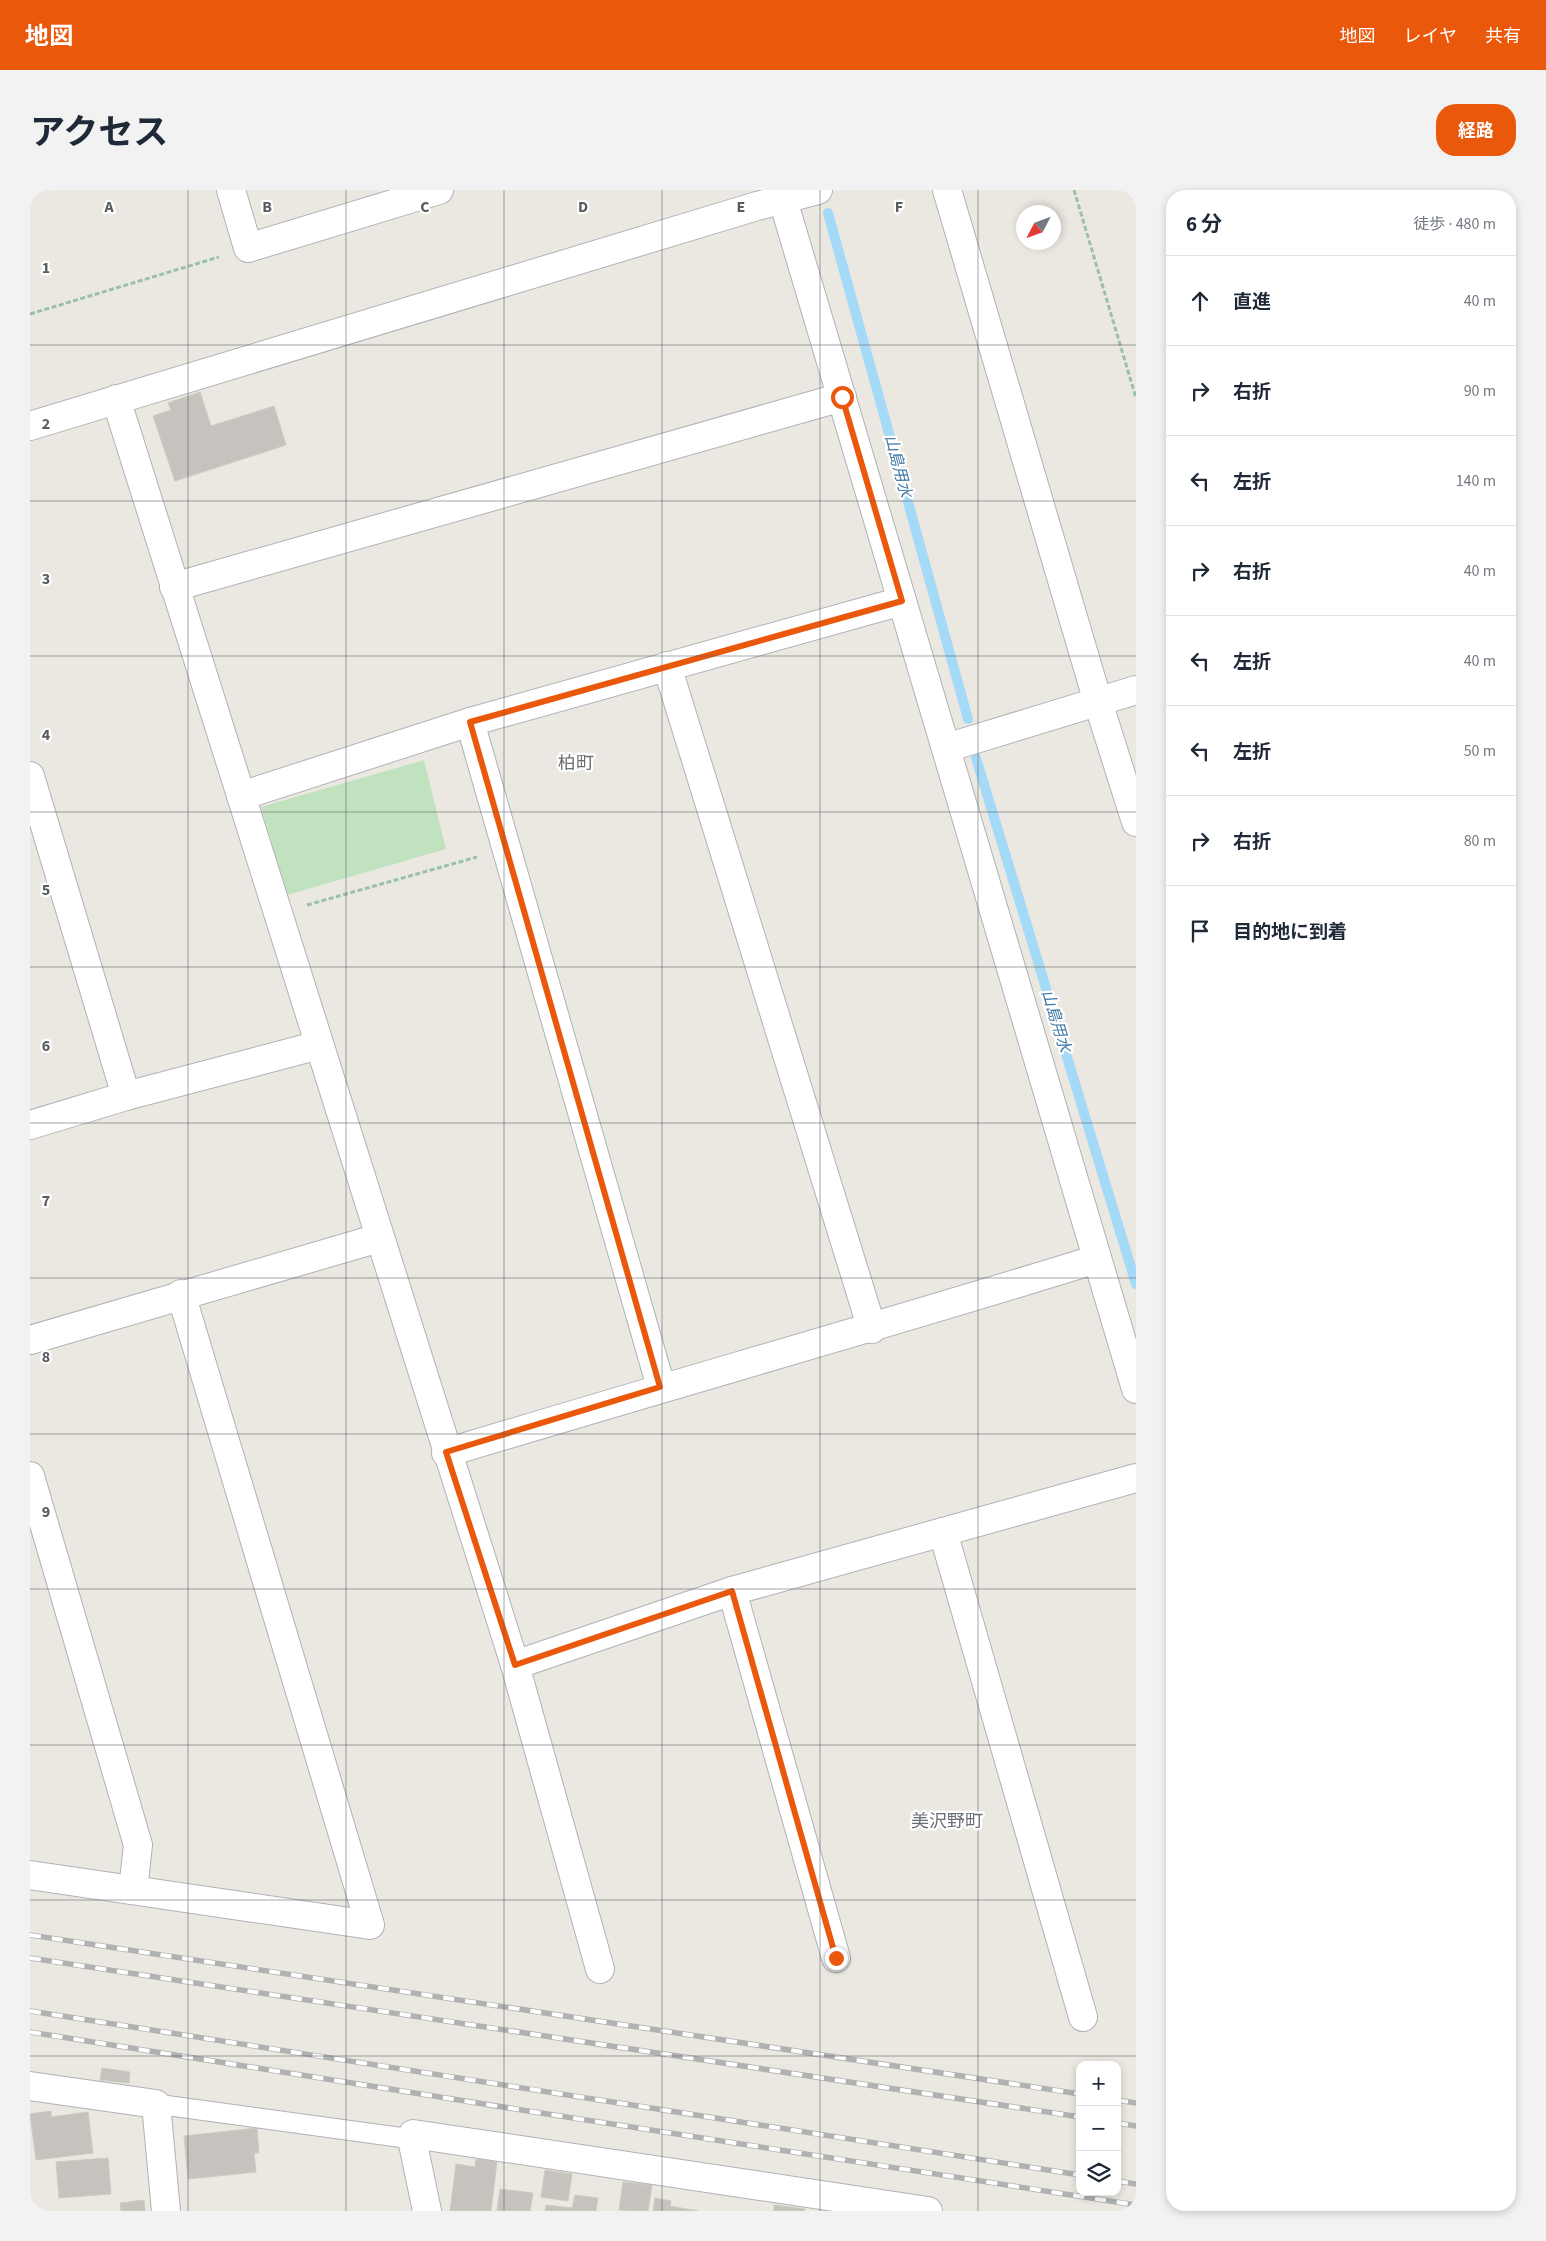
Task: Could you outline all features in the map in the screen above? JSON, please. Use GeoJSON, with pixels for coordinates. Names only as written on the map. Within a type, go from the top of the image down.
{"type":"FeatureCollection","features":[{"type":"Feature","properties":{"kind":"street"},"geometry":{"type":"LineString","coordinates":[[231,190],[248,248],[440,190]]}},
{"type":"Feature","properties":{"kind":"street"},"geometry":{"type":"LineString","coordinates":[[30,426],[757,206],[818,190]]}},
{"type":"Feature","properties":{"kind":"street"},"geometry":{"type":"LineString","coordinates":[[947,190],[1098,702],[1136,822]]}},
{"type":"Feature","properties":{"kind":"street"},"geometry":{"type":"LineString","coordinates":[[783,200],[1136,1389]]}},
{"type":"Feature","properties":{"kind":"street"},"geometry":{"type":"LineString","coordinates":[[174,587],[842,397]]}},
{"type":"Feature","properties":{"kind":"street"},"geometry":{"type":"LineString","coordinates":[[116,399],[446,1452],[515,1665],[600,1969]]}},
{"type":"Feature","properties":{"kind":"street"},"geometry":{"type":"LineString","coordinates":[[240,796],[470,722],[902,601]]}},
{"type":"Feature","properties":{"kind":"street"},"geometry":{"type":"LineString","coordinates":[[667,666],[872,1328]]}},
{"type":"Feature","properties":{"kind":"street"},"geometry":{"type":"LineString","coordinates":[[946,748],[1136,690]]}},
{"type":"Feature","properties":{"kind":"street"},"geometry":{"type":"LineString","coordinates":[[470,722],[660,1387]]}},
{"type":"Feature","properties":{"kind":"street"},"geometry":{"type":"LineString","coordinates":[[30,776],[126,1096]]}},
{"type":"Feature","properties":{"kind":"street"},"geometry":{"type":"LineString","coordinates":[[30,1125],[126,1096],[319,1045]]}},
{"type":"Feature","properties":{"kind":"street"},"geometry":{"type":"LineString","coordinates":[[30,1340],[181,1294],[379,1238]]}},
{"type":"Feature","properties":{"kind":"street"},"geometry":{"type":"LineString","coordinates":[[446,1452],[660,1387],[872,1328],[1097,1259]]}},
{"type":"Feature","properties":{"kind":"street"},"geometry":{"type":"LineString","coordinates":[[30,1875],[370,1925],[181,1294]]}},
{"type":"Feature","properties":{"kind":"street"},"geometry":{"type":"LineString","coordinates":[[30,1476],[138,1845],[133,1890]]}},
{"type":"Feature","properties":{"kind":"street"},"geometry":{"type":"LineString","coordinates":[[515,1665],[732,1591],[1136,1478]]}},
{"type":"Feature","properties":{"kind":"street"},"geometry":{"type":"LineString","coordinates":[[943,1532],[1083,2016]]}},
{"type":"Feature","properties":{"kind":"street"},"geometry":{"type":"LineString","coordinates":[[732,1591],[836,1958]]}},
{"type":"Feature","properties":{"kind":"street"},"geometry":{"type":"LineString","coordinates":[[30,2086],[156,2104],[166,2211]]}},
{"type":"Feature","properties":{"kind":"street"},"geometry":{"type":"LineString","coordinates":[[427,2211],[412,2139],[413,2134],[928,2211]]}},
{"type":"Feature","properties":{"kind":"lane"},"geometry":{"type":"LineString","coordinates":[[156,2104],[412,2139]]}},
{"type":"Feature","properties":{"kind":"path"},"geometry":{"type":"LineString","coordinates":[[1074,190],[1136,398]]}},
{"type":"Feature","properties":{"kind":"path"},"geometry":{"type":"LineString","coordinates":[[30,314],[248,248]]}},
{"type":"Feature","properties":{"kind":"path"},"geometry":{"type":"LineString","coordinates":[[278,914],[505,849]]}},
{"type":"Feature","properties":{"kind":"green space"},"geometry":{"type":"Polygon","coordinates":[[[424,760],[446,849],[287,895],[261,807],[424,760]]]}},
{"type":"Feature","properties":{"kind":"building"},"geometry":{"type":"Polygon","coordinates":[[[200,392],[211,426],[274,406],[286,445],[175,481],[153,416],[171,410],[168,403],[200,392]]]}},
{"type":"Feature","properties":{"kind":"building"},"geometry":{"type":"Polygon","coordinates":[[[102,2068],[130,2072],[129,2083],[100,2080],[102,2068]]]}},
{"type":"Feature","properties":{"kind":"building"},"geometry":{"type":"Polygon","coordinates":[[[51,2111],[51,2117],[88,2112],[93,2153],[36,2160],[30,2114],[51,2111]]]}},
{"type":"Feature","properties":{"kind":"building"},"geometry":{"type":"Polygon","coordinates":[[[257,2128],[259,2153],[254,2153],[256,2172],[188,2179],[184,2136],[257,2128]]]}},
{"type":"Feature","properties":{"kind":"building"},"geometry":{"type":"Polygon","coordinates":[[[108,2158],[111,2194],[59,2198],[56,2162],[108,2158]]]}},
{"type":"Feature","properties":{"kind":"building"},"geometry":{"type":"Polygon","coordinates":[[[476,2159],[497,2162],[491,2211],[450,2211],[456,2164],[475,2167],[476,2159]]]}},
{"type":"Feature","properties":{"kind":"building"},"geometry":{"type":"Polygon","coordinates":[[[545,2170],[572,2174],[568,2201],[541,2197],[545,2170]]]}},
{"type":"Feature","properties":{"kind":"building"},"geometry":{"type":"Polygon","coordinates":[[[623,2182],[652,2185],[648,2211],[619,2210],[623,2182]]]}},
{"type":"Feature","properties":{"kind":"building"},"geometry":{"type":"Polygon","coordinates":[[[500,2189],[533,2193],[530,2211],[497,2211],[500,2189]]]}},
{"type":"Feature","properties":{"kind":"building"},"geometry":{"type":"Polygon","coordinates":[[[575,2195],[598,2198],[596,2211],[545,2211],[546,2205],[572,2208],[575,2195]]]}},
{"type":"Feature","properties":{"kind":"building"},"geometry":{"type":"Polygon","coordinates":[[[655,2198],[671,2201],[670,2206],[698,2211],[653,2211],[655,2198]]]}},
{"type":"Feature","properties":{"kind":"building"},"geometry":{"type":"Polygon","coordinates":[[[144,2200],[145,2211],[121,2211],[120,2203],[144,2200]]]}},
{"type":"Feature","properties":{"kind":"building"},"geometry":{"type":"Polygon","coordinates":[[[774,2205],[805,2209],[804,2211],[774,2211],[774,2205]]]}},
{"type":"Feature","properties":{"kind":"waterway","name":"山島用水"},"geometry":{"type":"LineString","coordinates":[[828,213],[968,719]]}},
{"type":"Feature","properties":{"kind":"waterway","name":"山島用水"},"geometry":{"type":"LineString","coordinates":[[976,758],[1136,1284]]}},
{"type":"Feature","properties":{"kind":"railway"},"geometry":{"type":"LineString","coordinates":[[30,1935],[1076,2093]]}},
{"type":"Feature","properties":{"kind":"railway"},"geometry":{"type":"LineString","coordinates":[[30,1958],[1076,2116]]}},
{"type":"Feature","properties":{"kind":"railway"},"geometry":{"type":"LineString","coordinates":[[30,2011],[1076,2174]]}},
{"type":"Feature","properties":{"kind":"railway"},"geometry":{"type":"LineString","coordinates":[[30,2032],[1136,2205]]}},
{"type":"Feature","properties":{"kind":"railway"},"geometry":{"type":"LineString","coordinates":[[1121,2101],[1136,2103]]}},
{"type":"Feature","properties":{"kind":"railway"},"geometry":{"type":"LineString","coordinates":[[1121,2124],[1136,2126]]}},
{"type":"Feature","properties":{"kind":"railway"},"geometry":{"type":"LineString","coordinates":[[1121,2182],[1136,2184]]}},
{"type":"Feature","properties":{"kind":"district","name":"柏町"},"geometry":{"type":"Point","coordinates":[576,763]}},
{"type":"Feature","properties":{"kind":"district","name":"美沢野町"},"geometry":{"type":"Point","coordinates":[947,1821]}},
{"type":"Feature","properties":{"kind":"route"},"geometry":{"type":"LineString","coordinates":[[836,1958],[732,1591],[515,1665],[446,1452],[660,1387],[470,722],[902,601],[842,397]]}}]}
